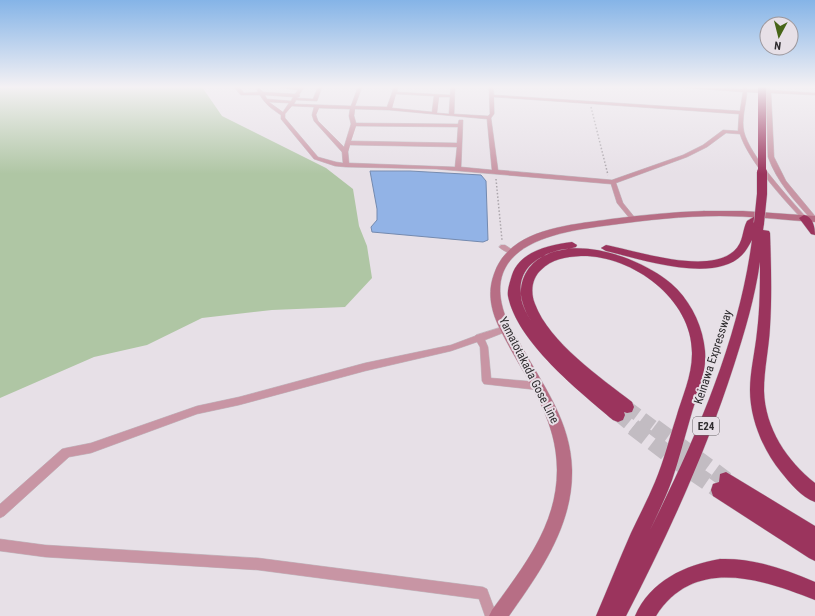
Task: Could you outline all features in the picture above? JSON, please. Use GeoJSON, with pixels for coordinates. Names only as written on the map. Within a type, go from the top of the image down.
{"type":"FeatureCollection","features":[{"type":"Feature","properties":{"kind":"highway"},"geometry":{"type":"LineString","coordinates":[[765,116],[762,194],[759,222],[764,322],[758,376],[759,410],[764,430],[774,450],[791,471],[815,494]]}},
{"type":"Feature","properties":{"kind":"highway"},"geometry":{"type":"LineString","coordinates":[[812,219],[815,232]]}},
{"type":"Feature","properties":{"kind":"highway"},"geometry":{"type":"LineString","coordinates":[[606,616],[633,549],[664,480],[695,378],[699,352],[698,339],[689,314],[680,302],[659,281],[635,266],[610,256],[586,253],[563,254],[545,260],[532,272],[526,288],[527,298],[535,318],[555,343],[622,411],[563,365],[528,327],[519,311],[514,295],[514,286],[520,269],[526,262],[543,251],[576,245],[612,249],[689,265],[722,263],[734,257],[744,246],[759,222]]}},
{"type":"Feature","properties":{"kind":"highway","name":"Keinawa Expressway"},"geometry":{"type":"LineString","coordinates":[[616,616],[643,565],[681,484],[723,380],[744,310],[752,277],[759,222]]}},
{"type":"Feature","properties":{"kind":"highway"},"geometry":{"type":"LineString","coordinates":[[815,536],[723,485],[815,552]]}},
{"type":"Feature","properties":{"kind":"highway"},"geometry":{"type":"LineString","coordinates":[[645,616],[658,597],[678,581],[699,571],[721,567],[745,568],[771,573],[815,591]]}},
{"type":"Feature","properties":{"kind":"main road","name":"Yamatotakada Gose Line"},"geometry":{"type":"LineString","coordinates":[[498,616],[530,572],[552,534],[560,513],[564,487],[563,446],[556,421],[538,386],[505,330],[498,310],[495,292],[500,270],[508,250],[553,232],[580,226],[672,215],[720,213],[812,219]]}},
{"type":"Feature","properties":{"kind":"street"},"geometry":{"type":"LineString","coordinates":[[283,116],[288,125],[316,158],[325,161],[346,165],[458,168],[613,182],[685,156],[705,146],[725,131],[741,133]]}},
{"type":"Feature","properties":{"kind":"street"},"geometry":{"type":"LineString","coordinates":[[314,116],[316,121],[345,152]]}},
{"type":"Feature","properties":{"kind":"street"},"geometry":{"type":"LineString","coordinates":[[346,165],[345,152],[350,143],[354,124],[352,122],[351,116]]}},
{"type":"Feature","properties":{"kind":"street"},"geometry":{"type":"LineString","coordinates":[[458,168],[461,116],[489,118],[496,171]]}},
{"type":"Feature","properties":{"kind":"street"},"geometry":{"type":"LineString","coordinates":[[742,116],[741,133],[754,156],[790,204],[812,219]]}},
{"type":"Feature","properties":{"kind":"street"},"geometry":{"type":"LineString","coordinates":[[768,116],[771,157],[774,166],[779,177],[812,219]]}},
{"type":"Feature","properties":{"kind":"street"},"geometry":{"type":"LineString","coordinates":[[354,124],[420,124],[460,126]]}},
{"type":"Feature","properties":{"kind":"street"},"geometry":{"type":"LineString","coordinates":[[350,143],[459,146]]}},
{"type":"Feature","properties":{"kind":"street"},"geometry":{"type":"LineString","coordinates":[[613,182],[620,203],[633,219]]}},
{"type":"Feature","properties":{"kind":"street"},"geometry":{"type":"LineString","coordinates":[[0,512],[66,453],[91,448],[197,410],[239,401],[365,367],[451,348],[479,337],[505,330]]}},
{"type":"Feature","properties":{"kind":"street"},"geometry":{"type":"LineString","coordinates":[[479,337],[484,347],[487,381],[538,386]]}},
{"type":"Feature","properties":{"kind":"street"},"geometry":{"type":"LineString","coordinates":[[0,545],[45,551],[258,564],[483,593],[491,616]]}},
{"type":"Feature","properties":{"kind":"path"},"geometry":{"type":"LineString","coordinates":[[594,116],[609,176],[613,182]]}},
{"type":"Feature","properties":{"kind":"path"},"geometry":{"type":"LineString","coordinates":[[496,171],[508,250]]}},
{"type":"Feature","properties":{"kind":"green space"},"geometry":{"type":"Polygon","coordinates":[[[0,116],[222,116],[326,168],[353,189],[359,226],[367,246],[372,278],[345,307],[272,310],[202,318],[147,345],[94,357],[0,398],[0,116]]]}},
{"type":"Feature","properties":{"kind":"water"},"geometry":{"type":"Polygon","coordinates":[[[370,171],[410,171],[481,175],[486,181],[488,240],[483,242],[372,232],[371,227],[377,220],[377,209],[370,171]]]}},
{"type":"Feature","properties":{"kind":"tunnel"},"geometry":{"type":"LineString","coordinates":[[627,407],[655,428]]}},
{"type":"Feature","properties":{"kind":"tunnel"},"geometry":{"type":"LineString","coordinates":[[618,415],[634,428]]}},
{"type":"Feature","properties":{"kind":"tunnel"},"geometry":{"type":"LineString","coordinates":[[633,427],[681,464],[719,490]]}},
{"type":"Feature","properties":{"kind":"tunnel"},"geometry":{"type":"LineString","coordinates":[[654,427],[726,480]]}}]}
